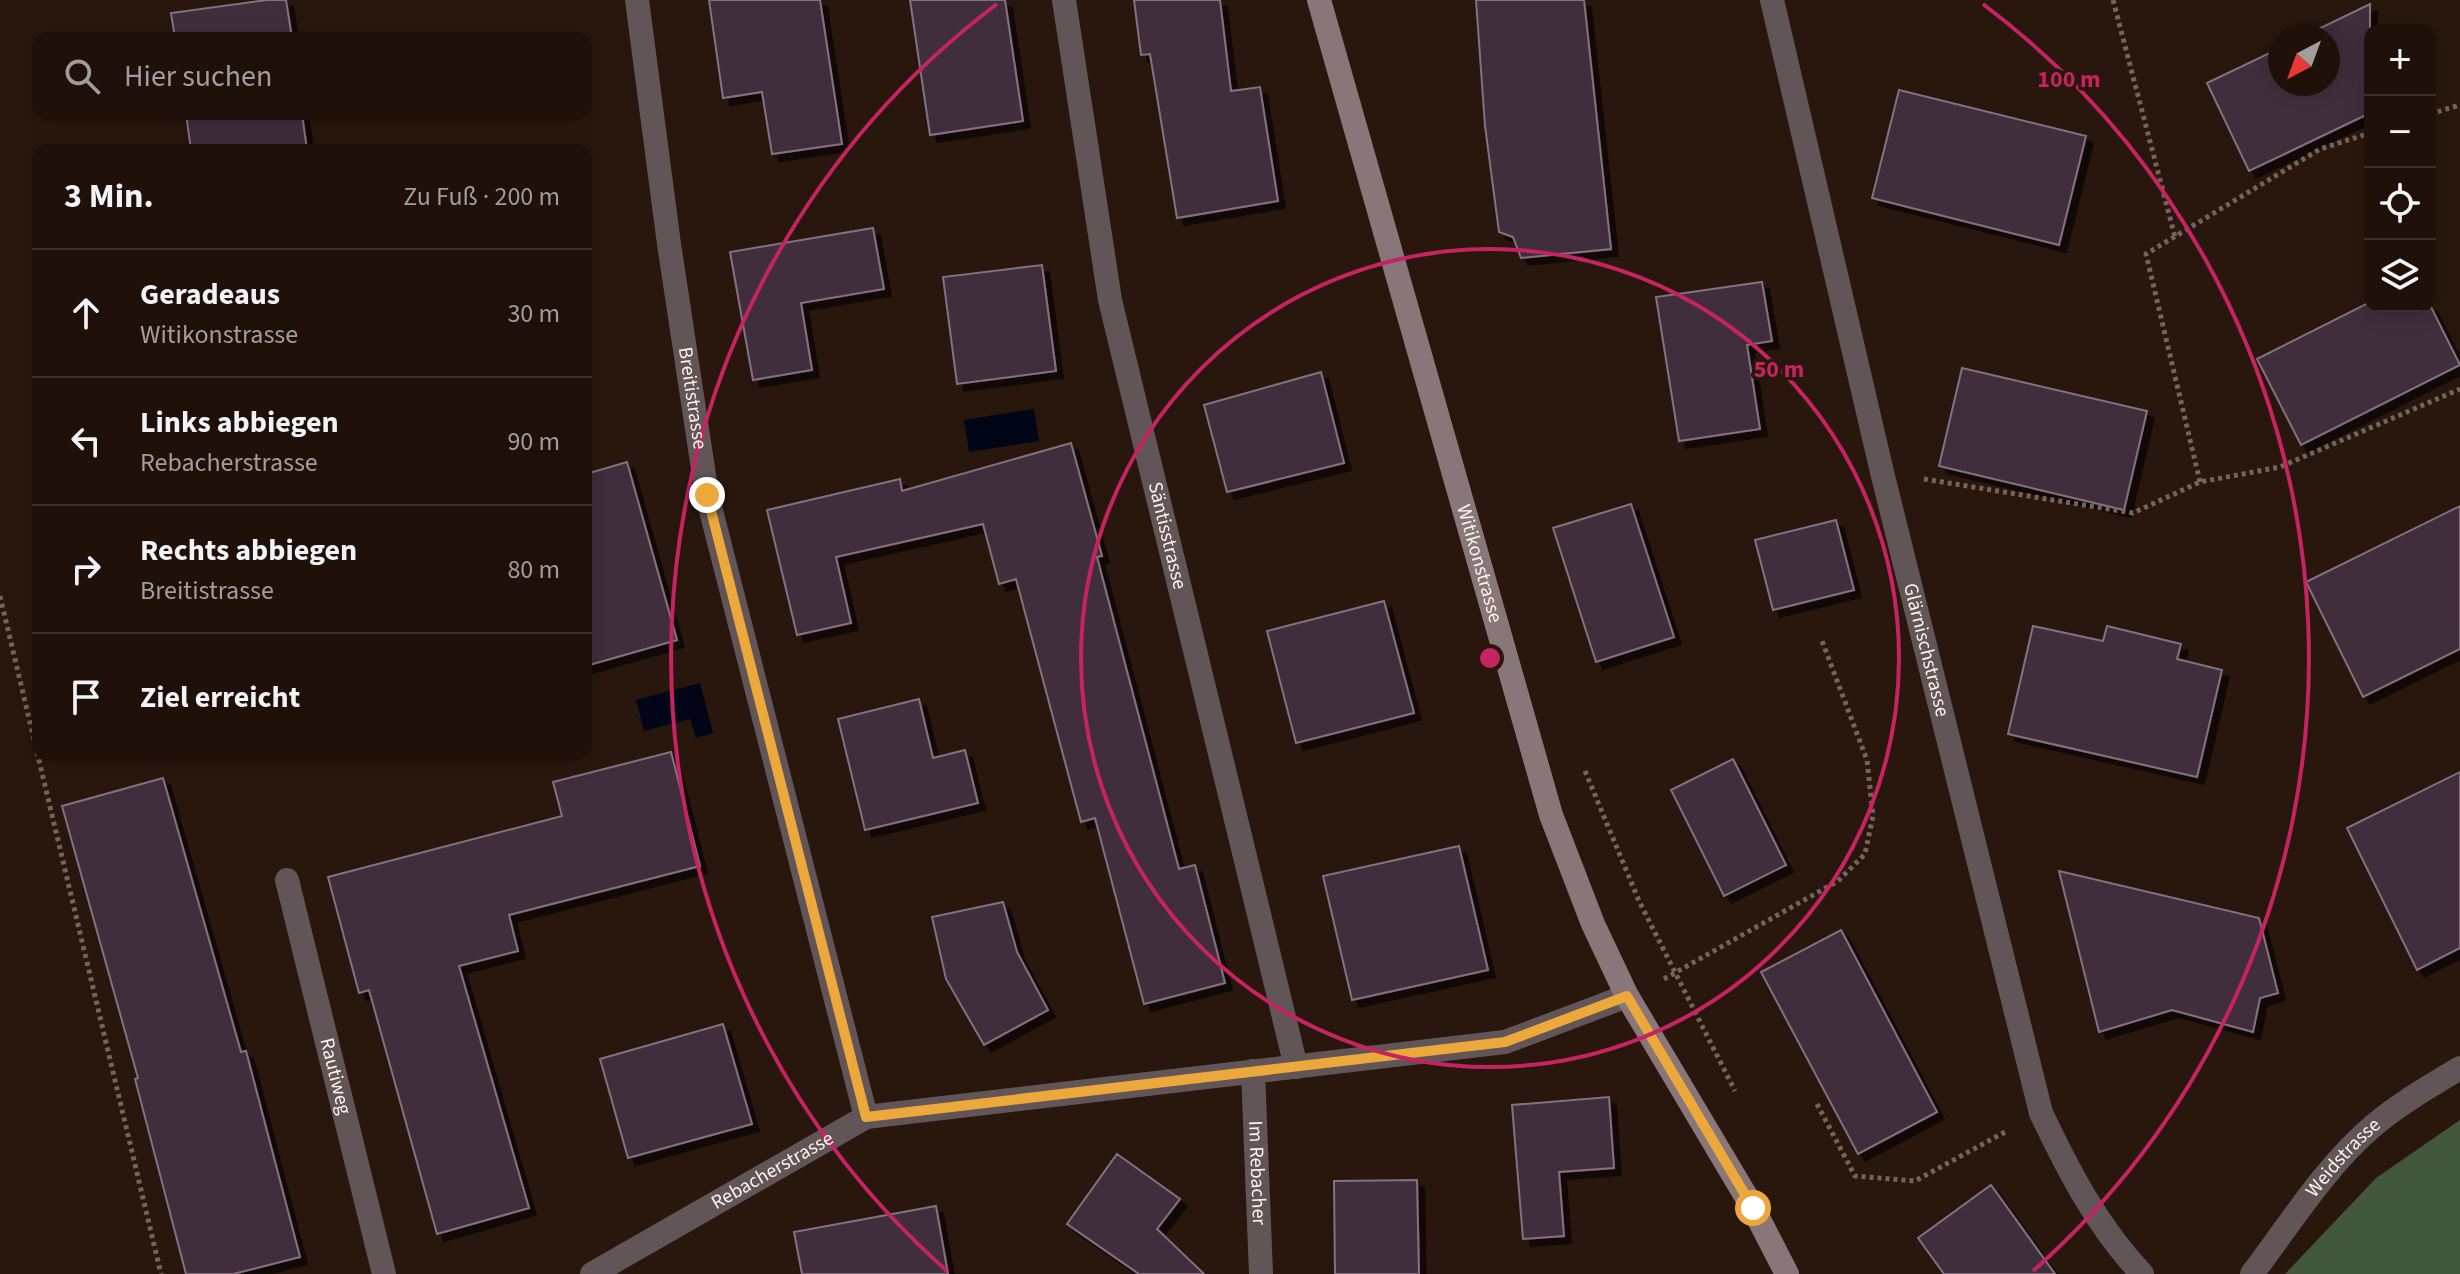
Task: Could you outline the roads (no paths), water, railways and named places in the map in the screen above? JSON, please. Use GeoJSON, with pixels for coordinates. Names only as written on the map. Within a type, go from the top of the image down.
{"type":"FeatureCollection","features":[{"type":"Feature","properties":{"kind":"main road","name":"Witikonstrasse"},"geometry":{"type":"LineString","coordinates":[[1319,0],[1551,815],[1593,924],[1627,996],[1753,1208],[1787,1274]]}},
{"type":"Feature","properties":{"kind":"street","name":"Breitistrasse"},"geometry":{"type":"LineString","coordinates":[[637,0],[669,244],[707,495],[866,1117]]}},
{"type":"Feature","properties":{"kind":"street","name":"Säntisstrasse"},"geometry":{"type":"LineString","coordinates":[[1064,0],[1110,300],[1296,1067]]}},
{"type":"Feature","properties":{"kind":"street","name":"Glärnischstrasse"},"geometry":{"type":"LineString","coordinates":[[1772,0],[1882,472],[2041,1113],[2069,1173],[2113,1243],[2142,1274]]}},
{"type":"Feature","properties":{"kind":"street","name":"Rautiweg"},"geometry":{"type":"LineString","coordinates":[[287,880],[384,1274]]}},
{"type":"Feature","properties":{"kind":"street","name":"Rebacherstrasse"},"geometry":{"type":"LineString","coordinates":[[592,1274],[866,1117],[1505,1042],[1627,996]]}},
{"type":"Feature","properties":{"kind":"street","name":"Weidstrasse"},"geometry":{"type":"LineString","coordinates":[[2252,1274],[2330,1171],[2372,1127],[2460,1068]]}},
{"type":"Feature","properties":{"kind":"street","name":"Im Rebacher"},"geometry":{"type":"LineString","coordinates":[[1253,1071],[1261,1274]]}},
{"type":"Feature","properties":{"kind":"water"},"geometry":{"type":"Polygon","coordinates":[[[1034,409],[1039,441],[969,452],[964,420],[1034,409]]]}},
{"type":"Feature","properties":{"kind":"water"},"geometry":{"type":"Polygon","coordinates":[[[700,683],[713,733],[696,738],[690,719],[644,731],[636,700],[700,683]]]}}]}
